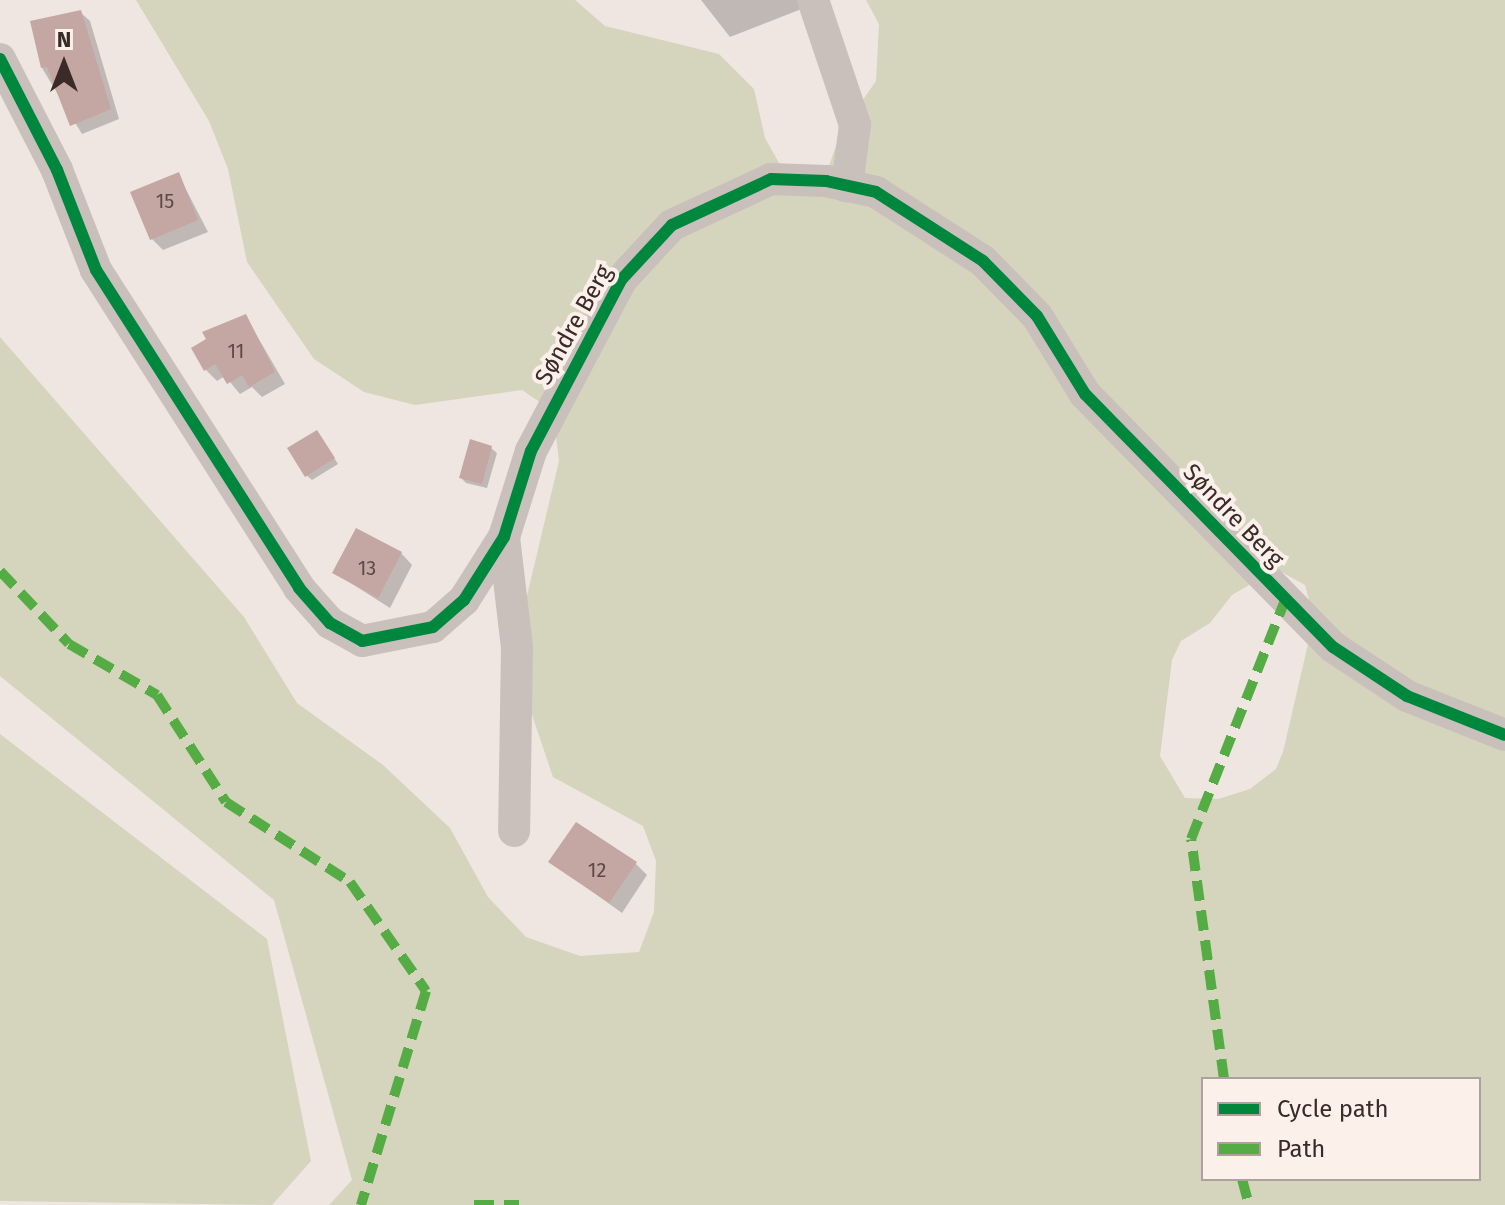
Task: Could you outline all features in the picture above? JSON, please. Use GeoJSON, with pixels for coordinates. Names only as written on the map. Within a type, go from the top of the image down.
{"type":"FeatureCollection","features":[{"type":"Feature","properties":{"kind":"street"},"geometry":{"type":"LineString","coordinates":[[813,0],[855,125],[847,186]]}},
{"type":"Feature","properties":{"kind":"street","name":"Søndre Berg"},"geometry":{"type":"LineString","coordinates":[[0,59],[57,170],[96,270],[299,588],[330,623],[362,641],[433,627],[464,600],[504,537],[531,451],[621,280],[672,225],[771,179],[876,192],[983,261],[1037,316],[1085,394],[1333,647],[1407,696],[1505,735]]}},
{"type":"Feature","properties":{"kind":"street"},"geometry":{"type":"LineString","coordinates":[[504,537],[517,647],[514,831]]}},
{"type":"Feature","properties":{"kind":"green space"},"geometry":{"type":"Polygon","coordinates":[[[136,0],[575,0],[605,26],[719,54],[754,89],[765,138],[792,186],[819,195],[841,131],[876,81],[879,24],[866,0],[1505,0],[1505,1205],[329,1205],[352,1180],[274,900],[0,676],[0,337],[244,617],[297,703],[383,765],[450,828],[488,897],[526,937],[580,956],[639,952],[654,912],[656,861],[643,826],[553,777],[524,691],[526,600],[559,461],[553,411],[522,390],[415,405],[364,392],[314,359],[247,262],[228,169],[209,121],[136,0]],[[1276,569],[1232,595],[1210,623],[1181,641],[1172,660],[1160,756],[1185,798],[1218,799],[1250,789],[1276,769],[1283,752],[1314,618],[1305,585],[1276,569]]]}},
{"type":"Feature","properties":{"kind":"green space"},"geometry":{"type":"Polygon","coordinates":[[[0,734],[267,939],[311,1161],[272,1205],[0,1201],[0,734]]]}},
{"type":"Feature","properties":{"kind":"building"},"geometry":{"type":"Polygon","coordinates":[[[81,10],[111,109],[70,126],[47,67],[41,68],[30,21],[81,10]]]}},
{"type":"Feature","properties":{"kind":"building"},"geometry":{"type":"Polygon","coordinates":[[[179,172],[198,220],[150,240],[130,192],[179,172]]]}},
{"type":"Feature","properties":{"kind":"building"},"geometry":{"type":"Polygon","coordinates":[[[246,314],[275,372],[249,387],[242,375],[227,384],[215,364],[204,371],[191,348],[206,339],[202,332],[246,314]]]}},
{"type":"Feature","properties":{"kind":"building"},"geometry":{"type":"Polygon","coordinates":[[[317,430],[335,458],[305,477],[287,448],[317,430]]]}},
{"type":"Feature","properties":{"kind":"building"},"geometry":{"type":"Polygon","coordinates":[[[470,439],[492,446],[482,484],[459,478],[470,439]]]}},
{"type":"Feature","properties":{"kind":"building"},"geometry":{"type":"Polygon","coordinates":[[[356,528],[402,552],[378,598],[332,573],[356,528]]]}},
{"type":"Feature","properties":{"kind":"building"},"geometry":{"type":"Polygon","coordinates":[[[576,822],[637,862],[609,903],[548,862],[576,822]]]}},
{"type":"Feature","properties":{"kind":"marked path"},"geometry":{"type":"LineString","coordinates":[[0,571],[69,644],[157,695],[226,802],[350,882],[426,991],[361,1205]]}},
{"type":"Feature","properties":{"kind":"marked path"},"geometry":{"type":"LineString","coordinates":[[1224,1077],[1191,839],[1285,600]]}},
{"type":"Feature","properties":{"kind":"marked path"},"geometry":{"type":"LineString","coordinates":[[1243,1181],[1249,1205]]}},
{"type":"Feature","properties":{"kind":"marked path"},"geometry":{"type":"LineString","coordinates":[[474,1205],[519,1205]]}},
{"type":"Feature","properties":{"kind":"cycle path"},"geometry":{"type":"LineString","coordinates":[[0,59],[57,170],[96,270],[299,588],[330,623],[362,641],[433,627],[464,600],[504,537],[531,451],[621,280],[672,225],[771,179],[826,181],[876,192],[983,261],[1037,316],[1085,394],[1333,647],[1407,696],[1505,735]]}}]}
